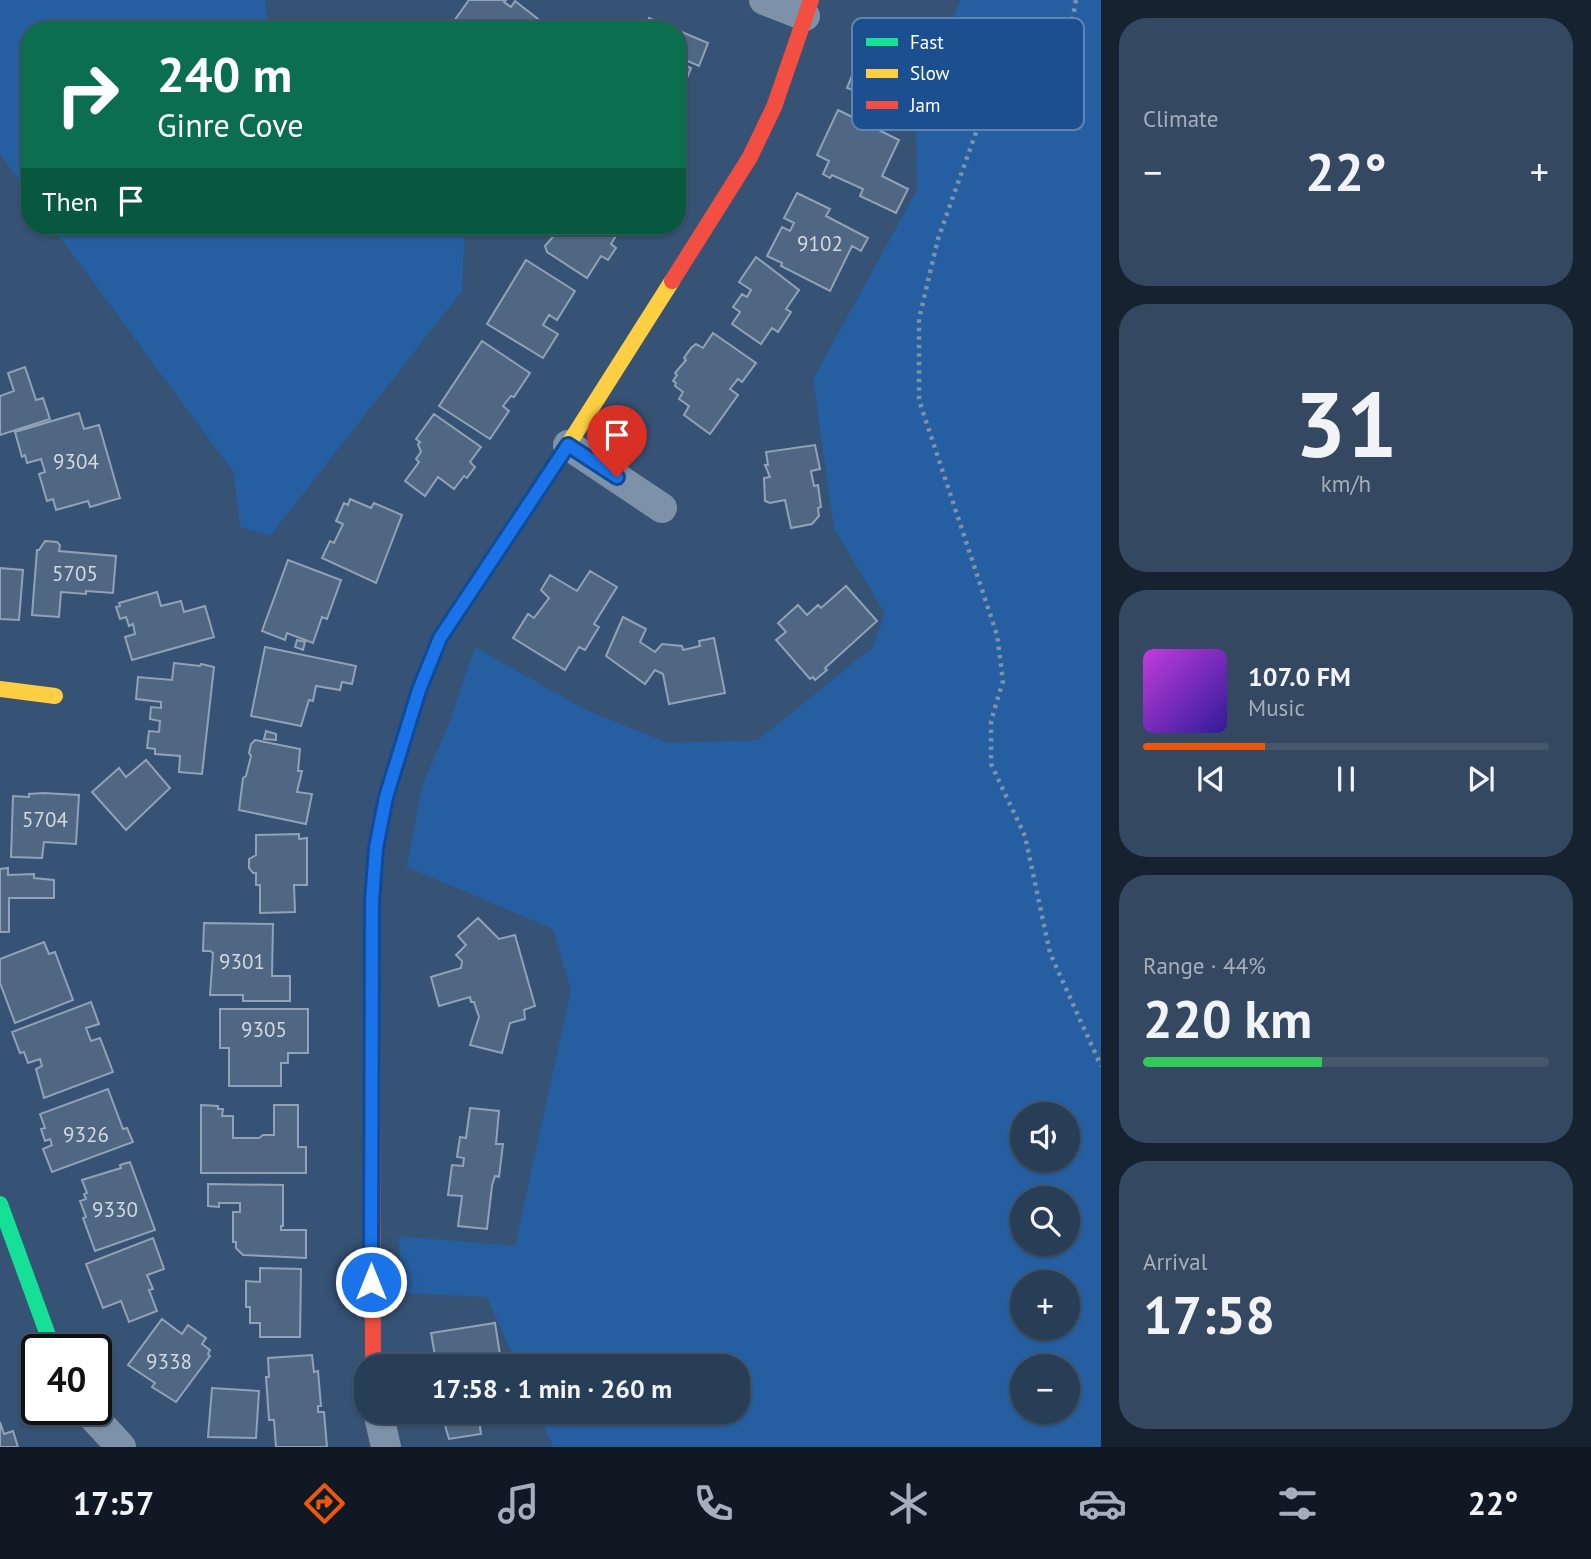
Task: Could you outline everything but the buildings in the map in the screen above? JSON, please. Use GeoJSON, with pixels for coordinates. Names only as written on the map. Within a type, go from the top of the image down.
{"type":"FeatureCollection","features":[{"type":"Feature","properties":{"kind":"street"},"geometry":{"type":"LineString","coordinates":[[372,1354],[372,901],[376,848],[386,797],[419,690],[440,638],[568,445],[750,157],[774,107],[808,8],[764,0]]}},
{"type":"Feature","properties":{"kind":"street"},"geometry":{"type":"LineString","coordinates":[[568,445],[662,508]]}},
{"type":"Feature","properties":{"kind":"street"},"geometry":{"type":"LineString","coordinates":[[0,689],[55,696]]}},
{"type":"Feature","properties":{"kind":"street"},"geometry":{"type":"LineString","coordinates":[[0,1204],[48,1334]]}},
{"type":"Feature","properties":{"kind":"street"},"geometry":{"type":"LineString","coordinates":[[381,1424],[386,1447]]}},
{"type":"Feature","properties":{"kind":"street"},"geometry":{"type":"LineString","coordinates":[[101,1425],[121,1447]]}},
{"type":"Feature","properties":{"kind":"path"},"geometry":{"type":"LineString","coordinates":[[1073,18],[1076,0]]}},
{"type":"Feature","properties":{"kind":"path"},"geometry":{"type":"LineString","coordinates":[[977,130],[938,239],[919,319],[919,400],[997,635],[1003,681],[991,721],[991,764],[1025,836],[1050,953],[1101,1066]]}},
{"type":"Feature","properties":{"kind":"shaded area"},"geometry":{"type":"Polygon","coordinates":[[[0,0],[265,0],[267,21],[21,21],[21,183],[0,154],[0,0]]]}},
{"type":"Feature","properties":{"kind":"shaded area"},"geometry":{"type":"Polygon","coordinates":[[[960,0],[1101,0],[1101,1447],[553,1447],[543,1424],[750,1424],[750,1354],[512,1354],[487,1297],[401,1293],[399,1236],[515,1246],[571,990],[553,929],[407,867],[422,786],[450,721],[475,647],[584,709],[668,743],[758,740],[873,647],[885,613],[834,528],[813,379],[917,190],[916,130],[1084,130],[1084,18],[953,18],[960,0]]]}},
{"type":"Feature","properties":{"kind":"shaded area"},"geometry":{"type":"Polygon","coordinates":[[[59,235],[465,235],[462,291],[270,536],[240,527],[234,473],[59,235]]]}},
{"type":"Feature","properties":{"kind":"traffic: fast"},"geometry":{"type":"LineString","coordinates":[[372,1001],[372,901],[376,848],[386,797],[419,690],[440,638],[478,581]]}},
{"type":"Feature","properties":{"kind":"traffic: fast"},"geometry":{"type":"LineString","coordinates":[[0,1204],[48,1334]]}},
{"type":"Feature","properties":{"kind":"traffic: slow"},"geometry":{"type":"LineString","coordinates":[[478,581],[672,281]]}},
{"type":"Feature","properties":{"kind":"traffic: slow"},"geometry":{"type":"LineString","coordinates":[[0,689],[55,696]]}},
{"type":"Feature","properties":{"kind":"traffic: jam"},"geometry":{"type":"LineString","coordinates":[[672,281],[750,157],[774,107],[811,0]]}},
{"type":"Feature","properties":{"kind":"traffic: jam"},"geometry":{"type":"LineString","coordinates":[[372,1001],[373,1354]]}},
{"type":"Feature","properties":{"kind":"route"},"geometry":{"type":"LineString","coordinates":[[371,1282],[372,901],[376,848],[401,741],[440,638],[568,445],[617,477]]}}]}
